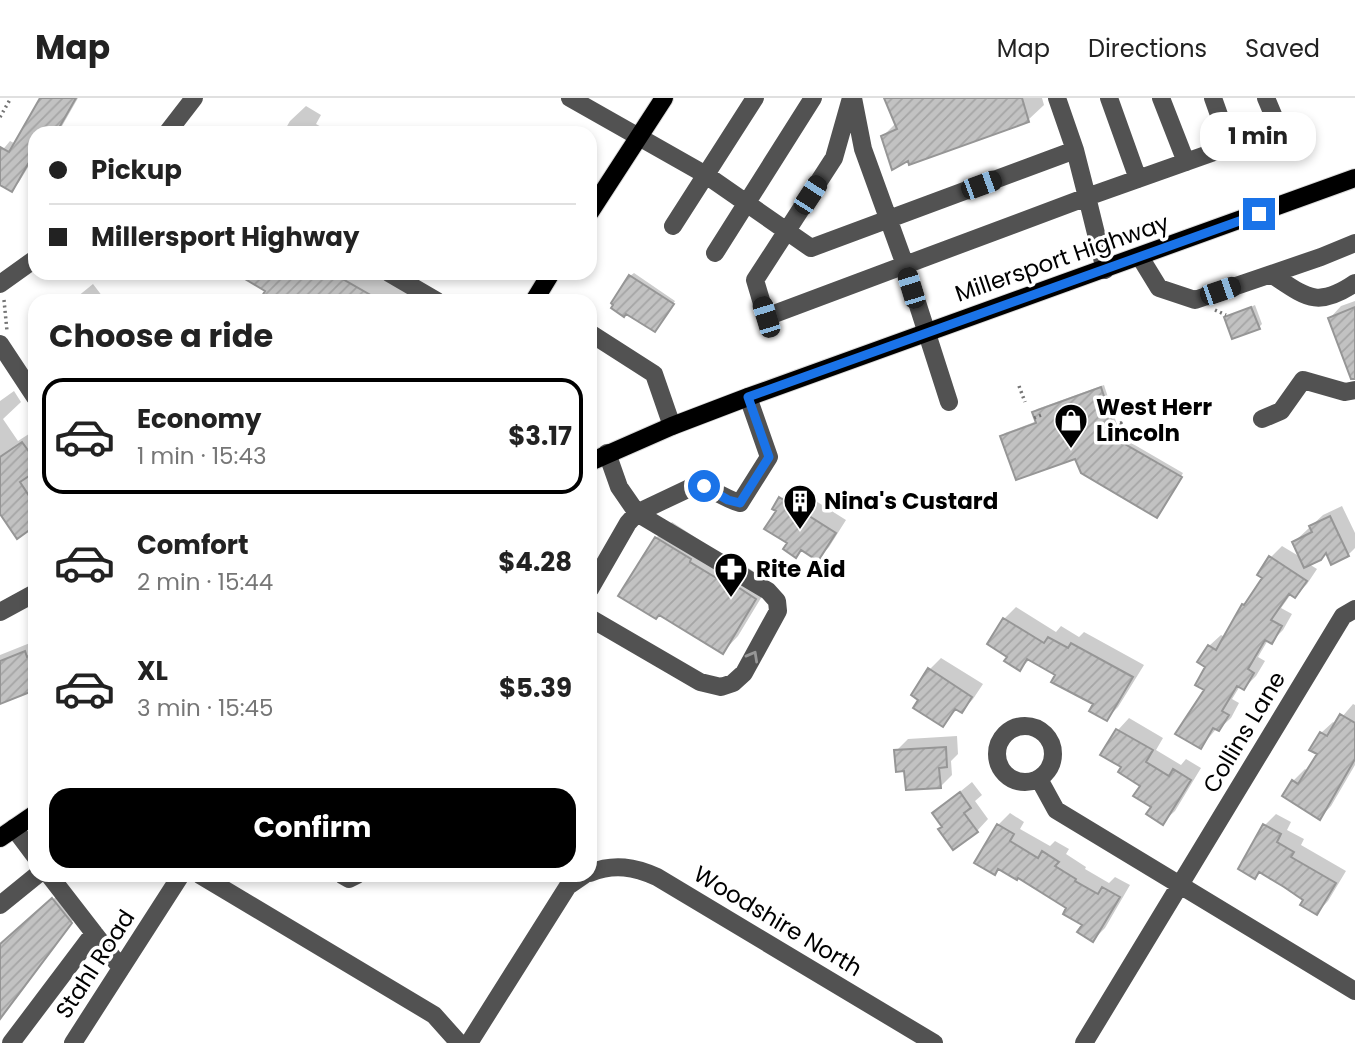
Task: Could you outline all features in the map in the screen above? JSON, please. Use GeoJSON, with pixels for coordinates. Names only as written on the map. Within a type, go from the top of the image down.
{"type":"FeatureCollection","features":[{"type":"Feature","properties":{"kind":"main road"},"geometry":{"type":"LineString","coordinates":[[597,201],[664,98]]}},
{"type":"Feature","properties":{"kind":"main road","name":"Millersport Highway"},"geometry":{"type":"LineString","coordinates":[[597,458],[748,397],[1355,178]]}},
{"type":"Feature","properties":{"kind":"main road"},"geometry":{"type":"LineString","coordinates":[[7,833],[28,819]]}},
{"type":"Feature","properties":{"kind":"street"},"geometry":{"type":"LineString","coordinates":[[172,126],[194,98]]}},
{"type":"Feature","properties":{"kind":"street"},"geometry":{"type":"LineString","coordinates":[[570,98],[706,175],[811,248],[1075,150]]}},
{"type":"Feature","properties":{"kind":"street"},"geometry":{"type":"LineString","coordinates":[[673,226],[755,98]]}},
{"type":"Feature","properties":{"kind":"street"},"geometry":{"type":"LineString","coordinates":[[715,253],[813,98]]}},
{"type":"Feature","properties":{"kind":"street"},"geometry":{"type":"LineString","coordinates":[[852,98],[863,149],[905,265],[949,402]]}},
{"type":"Feature","properties":{"kind":"street"},"geometry":{"type":"LineString","coordinates":[[852,98],[834,158],[755,280],[766,317],[1087,197],[1279,129],[1266,98]]}},
{"type":"Feature","properties":{"kind":"street"},"geometry":{"type":"LineString","coordinates":[[1057,98],[1075,150],[1105,270]]}},
{"type":"Feature","properties":{"kind":"street"},"geometry":{"type":"LineString","coordinates":[[1109,98],[1138,179]]}},
{"type":"Feature","properties":{"kind":"street"},"geometry":{"type":"LineString","coordinates":[[1161,98],[1186,162]]}},
{"type":"Feature","properties":{"kind":"street"},"geometry":{"type":"LineString","coordinates":[[1213,98],[1230,146]]}},
{"type":"Feature","properties":{"kind":"street"},"geometry":{"type":"LineString","coordinates":[[1140,257],[1159,288],[1195,300],[1355,243]]}},
{"type":"Feature","properties":{"kind":"street"},"geometry":{"type":"LineString","coordinates":[[2,290],[28,266]]}},
{"type":"Feature","properties":{"kind":"street"},"geometry":{"type":"LineString","coordinates":[[1271,274],[1309,297],[1325,299],[1355,283]]}},
{"type":"Feature","properties":{"kind":"street"},"geometry":{"type":"LineString","coordinates":[[401,280],[425,294]]}},
{"type":"Feature","properties":{"kind":"street"},"geometry":{"type":"LineString","coordinates":[[597,337],[654,374],[672,426]]}},
{"type":"Feature","properties":{"kind":"street"},"geometry":{"type":"LineString","coordinates":[[5,340],[28,384]]}},
{"type":"Feature","properties":{"kind":"street"},"geometry":{"type":"LineString","coordinates":[[1262,419],[1281,411],[1303,380],[1345,392],[1355,390]]}},
{"type":"Feature","properties":{"kind":"street"},"geometry":{"type":"LineString","coordinates":[[597,577],[628,523],[637,513],[694,486],[704,486],[728,500],[740,503],[769,457],[748,397]]}},
{"type":"Feature","properties":{"kind":"street"},"geometry":{"type":"LineString","coordinates":[[597,622],[700,682],[721,687],[733,683],[744,673],[778,611],[777,601],[768,591],[637,513],[619,487],[607,453]]}},
{"type":"Feature","properties":{"kind":"street"},"geometry":{"type":"LineString","coordinates":[[0,612],[28,597]]}},
{"type":"Feature","properties":{"kind":"street","name":"Collins Lane"},"geometry":{"type":"LineString","coordinates":[[1084,1043],[1343,616],[1355,609]]}},
{"type":"Feature","properties":{"kind":"street"},"geometry":{"type":"LineString","coordinates":[[1039,779],[1056,810],[1355,991]]}},
{"type":"Feature","properties":{"kind":"street"},"geometry":{"type":"LineString","coordinates":[[7,833],[28,850]]}},
{"type":"Feature","properties":{"kind":"street","name":"Woodshire North"},"geometry":{"type":"LineString","coordinates":[[597,870],[622,866],[639,869],[657,877],[934,1043]]}},
{"type":"Feature","properties":{"kind":"street"},"geometry":{"type":"LineString","coordinates":[[0,905],[28,882]]}},
{"type":"Feature","properties":{"kind":"street"},"geometry":{"type":"LineString","coordinates":[[54,882],[121,968]]}},
{"type":"Feature","properties":{"kind":"street","name":"Stahl Road"},"geometry":{"type":"LineString","coordinates":[[73,1043],[176,882]]}},
{"type":"Feature","properties":{"kind":"street"},"geometry":{"type":"LineString","coordinates":[[212,882],[434,1015],[459,1043]]}},
{"type":"Feature","properties":{"kind":"street"},"geometry":{"type":"LineString","coordinates":[[469,1043],[568,886],[574,882]]}},
{"type":"Feature","properties":{"kind":"street"},"geometry":{"type":"LineString","coordinates":[[11,1043],[94,933]]}},
{"type":"Feature","properties":{"kind":"path"},"geometry":{"type":"LineString","coordinates":[[0,117],[11,98]]}},
{"type":"Feature","properties":{"kind":"path"},"geometry":{"type":"LineString","coordinates":[[2,290],[5,340]]}},
{"type":"Feature","properties":{"kind":"path"},"geometry":{"type":"LineString","coordinates":[[1019,386],[1025,402]]}},
{"type":"Feature","properties":{"kind":"path"},"geometry":{"type":"LineString","coordinates":[[1118,410],[1131,405]]}},
{"type":"Feature","properties":{"kind":"path"},"geometry":{"type":"LineString","coordinates":[[1034,418],[1044,414]]}},
{"type":"Feature","properties":{"kind":"path"},"geometry":{"type":"LineString","coordinates":[[1115,429],[1120,439],[1123,437],[1118,425],[1121,424],[1126,437],[1140,430]]}},
{"type":"Feature","properties":{"kind":"building"},"geometry":{"type":"Polygon","coordinates":[[[40,98],[76,98],[60,126],[28,126],[28,164],[12,192],[0,185],[0,147],[9,152],[40,98]]]}},
{"type":"Feature","properties":{"kind":"building"},"geometry":{"type":"Polygon","coordinates":[[[884,98],[1022,98],[1029,122],[909,165],[908,161],[892,170],[881,136],[897,129],[884,98]]]}},
{"type":"Feature","properties":{"kind":"building"},"geometry":{"type":"Polygon","coordinates":[[[629,275],[674,304],[655,332],[611,308],[611,303],[629,275]]]}},
{"type":"Feature","properties":{"kind":"building"},"geometry":{"type":"Polygon","coordinates":[[[247,280],[344,280],[369,294],[263,294],[265,291],[247,280]]]}},
{"type":"Feature","properties":{"kind":"building"},"geometry":{"type":"Polygon","coordinates":[[[1251,307],[1260,329],[1232,339],[1224,317],[1251,307]]]}},
{"type":"Feature","properties":{"kind":"building"},"geometry":{"type":"Polygon","coordinates":[[[1355,307],[1355,379],[1351,379],[1328,318],[1355,307]]]}},
{"type":"Feature","properties":{"kind":"building","name":"West Herr Lincoln"},"geometry":{"type":"Polygon","coordinates":[[[1101,387],[1118,440],[1182,477],[1157,518],[1081,473],[1075,459],[1016,480],[1000,436],[1036,423],[1032,412],[1101,387]]]}},
{"type":"Feature","properties":{"kind":"building"},"geometry":{"type":"Polygon","coordinates":[[[22,442],[28,450],[28,477],[20,482],[28,494],[28,531],[17,539],[0,514],[0,457],[22,442]]]}},
{"type":"Feature","properties":{"kind":"building","name":"Nina's Custard"},"geometry":{"type":"Polygon","coordinates":[[[779,497],[836,533],[818,561],[801,550],[796,558],[783,549],[787,543],[764,529],[776,511],[772,509],[779,497]]]}},
{"type":"Feature","properties":{"kind":"building"},"geometry":{"type":"Polygon","coordinates":[[[1330,516],[1349,556],[1331,565],[1326,553],[1321,560],[1304,568],[1292,542],[1312,532],[1309,526],[1330,516]]]}},
{"type":"Feature","properties":{"kind":"building","name":"Rite Aid"},"geometry":{"type":"Polygon","coordinates":[[[655,537],[691,559],[690,562],[728,585],[730,582],[756,599],[723,654],[659,615],[656,619],[618,596],[655,537]]]}},
{"type":"Feature","properties":{"kind":"building"},"geometry":{"type":"Polygon","coordinates":[[[1269,556],[1307,581],[1295,598],[1289,594],[1271,620],[1282,626],[1272,644],[1265,640],[1248,669],[1254,673],[1244,690],[1237,686],[1222,711],[1229,715],[1219,731],[1213,728],[1201,749],[1175,734],[1204,690],[1195,685],[1205,667],[1197,662],[1208,645],[1216,650],[1242,604],[1244,605],[1262,578],[1257,575],[1269,556]]]}},
{"type":"Feature","properties":{"kind":"building"},"geometry":{"type":"Polygon","coordinates":[[[1003,618],[1044,643],[1048,637],[1068,648],[1071,643],[1133,677],[1107,721],[1089,711],[1093,704],[1051,682],[1055,675],[1027,659],[1020,671],[1004,661],[1007,657],[987,644],[1003,618]]]}},
{"type":"Feature","properties":{"kind":"building"},"geometry":{"type":"Polygon","coordinates":[[[25,651],[28,657],[28,693],[0,704],[0,661],[25,651]]]}},
{"type":"Feature","properties":{"kind":"building"},"geometry":{"type":"Polygon","coordinates":[[[928,668],[972,697],[962,713],[955,709],[943,727],[913,708],[918,700],[911,695],[928,668]]]}},
{"type":"Feature","properties":{"kind":"building"},"geometry":{"type":"Polygon","coordinates":[[[1340,714],[1355,723],[1355,759],[1320,820],[1282,796],[1292,780],[1298,784],[1317,754],[1309,750],[1320,732],[1327,736],[1340,714]]]}},
{"type":"Feature","properties":{"kind":"building"},"geometry":{"type":"Polygon","coordinates":[[[1116,729],[1153,750],[1146,762],[1169,776],[1173,769],[1191,780],[1163,825],[1146,814],[1151,807],[1133,796],[1140,786],[1118,772],[1121,767],[1100,755],[1116,729]]]}},
{"type":"Feature","properties":{"kind":"building"},"geometry":{"type":"Polygon","coordinates":[[[946,747],[947,767],[939,768],[941,788],[906,790],[904,771],[896,772],[894,750],[946,747]]]}},
{"type":"Feature","properties":{"kind":"building"},"geometry":{"type":"Polygon","coordinates":[[[960,792],[971,808],[964,813],[978,832],[953,850],[938,829],[942,827],[932,813],[960,792]]]}},
{"type":"Feature","properties":{"kind":"building"},"geometry":{"type":"Polygon","coordinates":[[[997,824],[1014,834],[1010,841],[1038,858],[1042,851],[1059,862],[1055,866],[1076,879],[1075,881],[1098,894],[1102,887],[1120,897],[1093,942],[1077,932],[1082,925],[1063,914],[1066,908],[1018,878],[1017,880],[998,869],[995,875],[974,863],[997,824]]]}},
{"type":"Feature","properties":{"kind":"building"},"geometry":{"type":"Polygon","coordinates":[[[1263,824],[1281,834],[1277,842],[1294,852],[1291,857],[1336,883],[1317,915],[1300,905],[1303,900],[1259,872],[1255,879],[1238,869],[1263,824]]]}},
{"type":"Feature","properties":{"kind":"building"},"geometry":{"type":"Polygon","coordinates":[[[52,898],[72,923],[0,1019],[0,944],[52,898]]]}},
{"type":"Feature","properties":{"kind":"place","name":"West Herr Lincoln"},"geometry":{"type":"Point","coordinates":[1071,450]}},
{"type":"Feature","properties":{"kind":"place","name":"Nina's Custard"},"geometry":{"type":"Point","coordinates":[800,531]}},
{"type":"Feature","properties":{"kind":"place","name":"Rite Aid"},"geometry":{"type":"Point","coordinates":[731,599]}},
{"type":"Feature","properties":{"kind":"route"},"geometry":{"type":"LineString","coordinates":[[704,486],[728,500],[740,503],[769,457],[748,397],[1259,214]]}}]}
